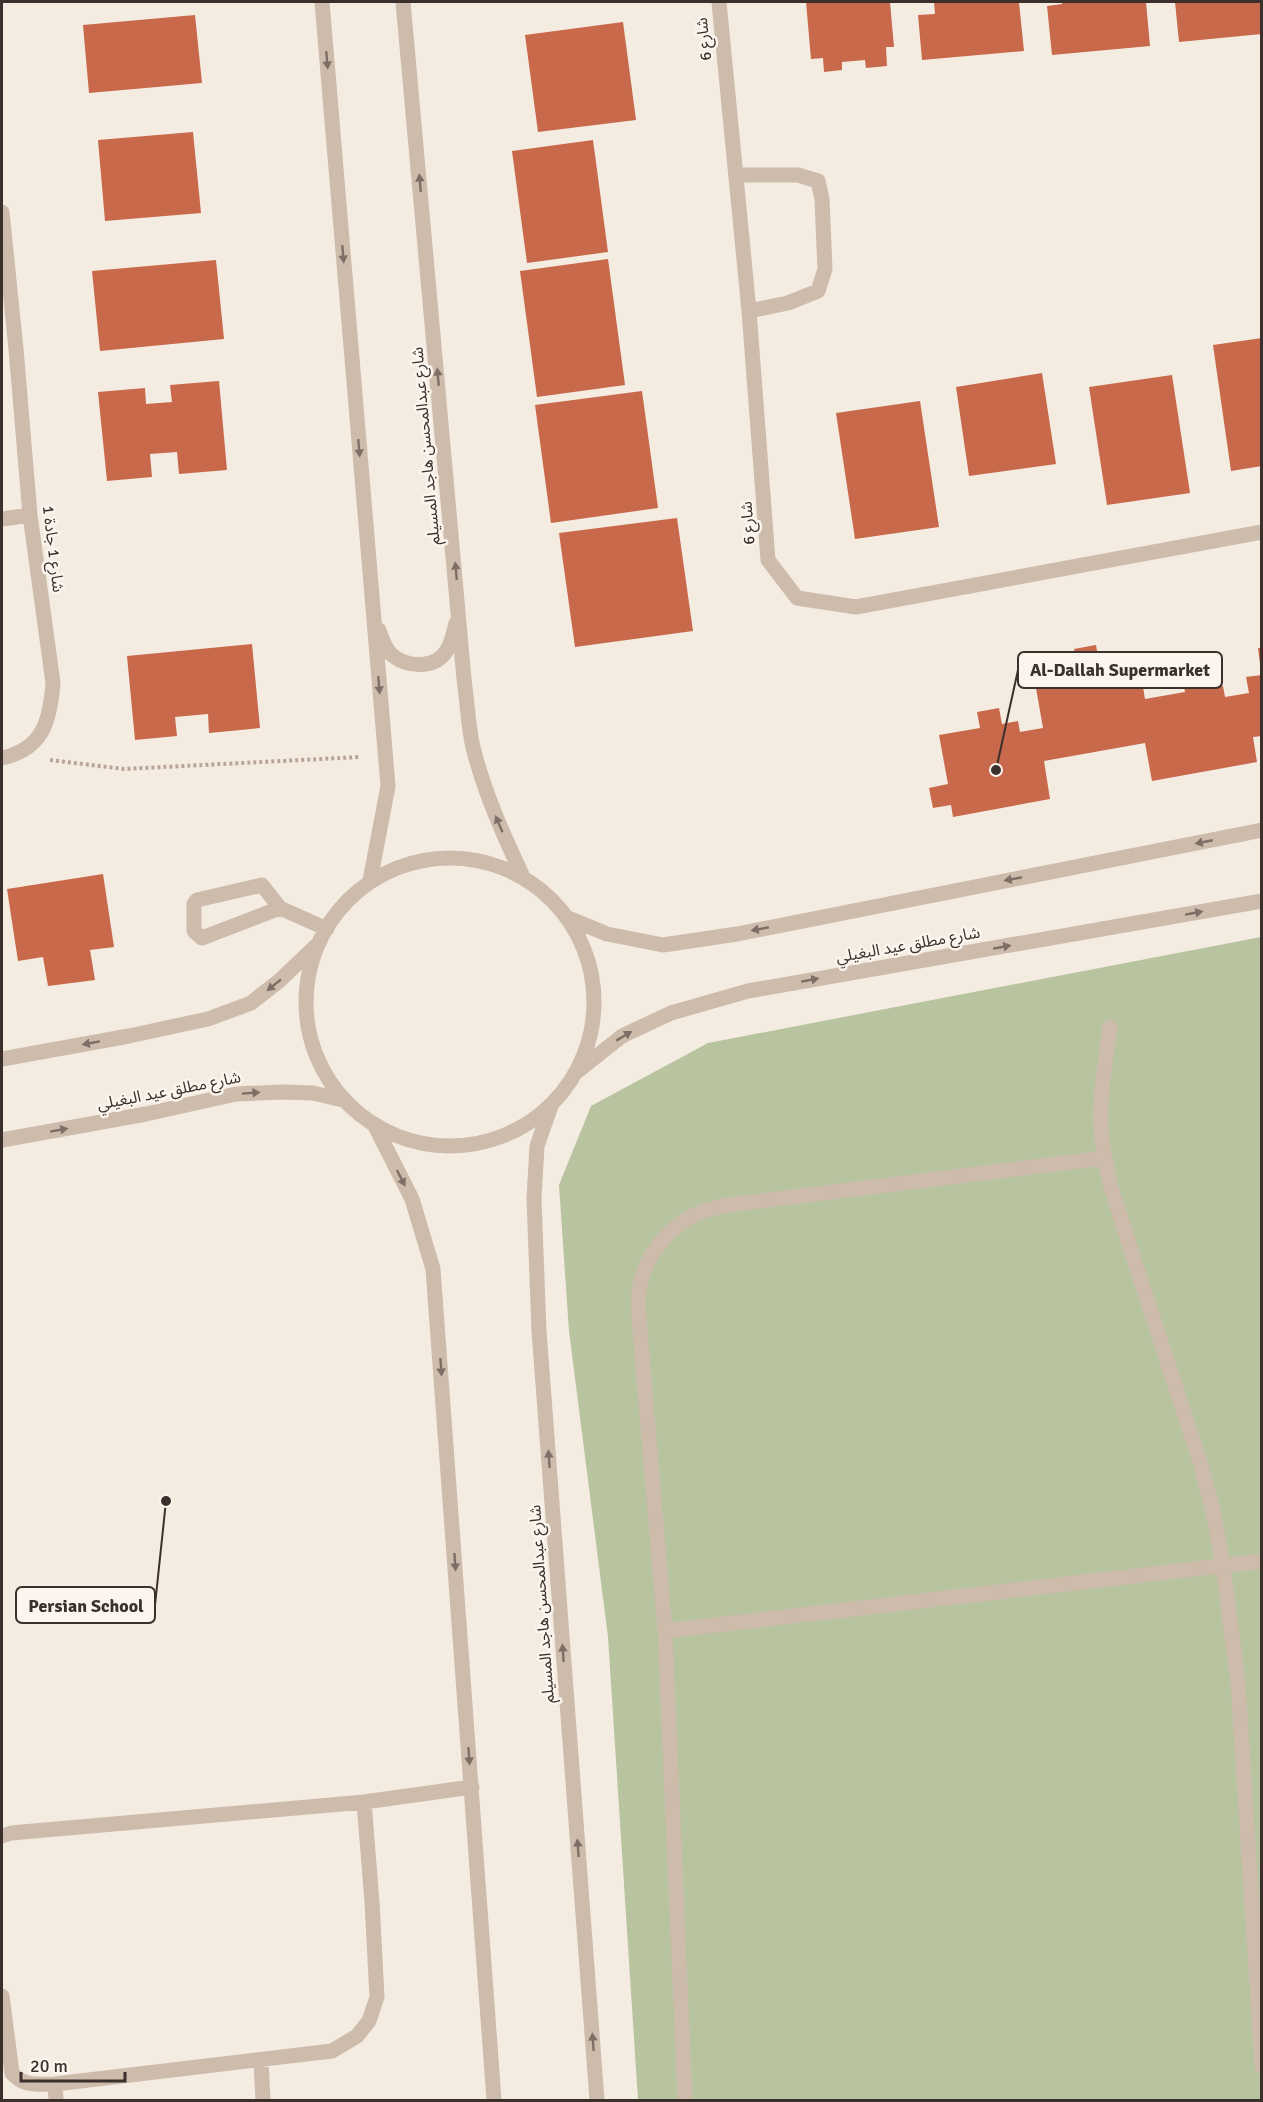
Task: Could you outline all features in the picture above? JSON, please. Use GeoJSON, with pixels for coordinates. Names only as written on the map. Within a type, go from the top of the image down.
{"type":"FeatureCollection","features":[{"type":"Feature","properties":{"kind":"street"},"geometry":{"type":"LineString","coordinates":[[322,2],[388,786],[370,881]]}},
{"type":"Feature","properties":{"kind":"street","name":"شارع عبدالمحسن هاجد المسيلم"},"geometry":{"type":"LineString","coordinates":[[403,2],[471,740],[495,813],[523,877]]}},
{"type":"Feature","properties":{"kind":"street","name":"شارع 6"},"geometry":{"type":"LineString","coordinates":[[719,2],[749,311],[768,560],[797,598],[856,607],[1262,532]]}},
{"type":"Feature","properties":{"kind":"street"},"geometry":{"type":"LineString","coordinates":[[736,175],[798,175],[818,182],[822,199],[825,269],[818,291],[788,303],[749,311]]}},
{"type":"Feature","properties":{"kind":"street","name":"شارع 1 جادة 1"},"geometry":{"type":"LineString","coordinates":[[2,212],[9,350],[53,683],[50,711],[42,730],[33,743],[8,756]]}},
{"type":"Feature","properties":{"kind":"street"},"geometry":{"type":"LineString","coordinates":[[2,519],[30,515]]}},
{"type":"Feature","properties":{"kind":"street"},"geometry":{"type":"LineString","coordinates":[[372,604],[383,642],[391,654],[404,663],[420,665],[436,660],[447,651],[459,609]]}},
{"type":"Feature","properties":{"kind":"street"},"geometry":{"type":"LineString","coordinates":[[568,918],[607,934],[663,945],[737,934],[1262,830]]}},
{"type":"Feature","properties":{"kind":"street"},"geometry":{"type":"LineString","coordinates":[[2,1059],[208,1019],[251,1003],[279,981],[317,945],[327,929],[370,881],[406,864],[446,858],[486,862],[523,877],[548,896],[568,918],[587,954],[595,993],[592,1033],[578,1071],[566,1090],[551,1106],[512,1133],[466,1146],[418,1143],[375,1126],[343,1100],[319,1066],[307,1026],[306,985],[317,945]]}},
{"type":"Feature","properties":{"kind":"street"},"geometry":{"type":"LineString","coordinates":[[280,908],[202,938],[194,931],[194,904],[197,900],[262,885],[280,908],[327,929]]}},
{"type":"Feature","properties":{"kind":"street","name":"شارع مطلق عيد البغيلي"},"geometry":{"type":"LineString","coordinates":[[578,1071],[622,1036],[651,1022],[671,1013],[748,991],[1262,901]]}},
{"type":"Feature","properties":{"kind":"street"},"geometry":{"type":"LineString","coordinates":[[1110,1027],[1102,1096],[1101,1127],[1104,1158],[1200,1462],[1213,1511],[1223,1564],[1238,1683],[1262,2066]]}},
{"type":"Feature","properties":{"kind":"street","name":"شارع مطلق عيد البغيلي"},"geometry":{"type":"LineString","coordinates":[[2,1140],[146,1114],[236,1094],[302,1093],[343,1100]]}},
{"type":"Feature","properties":{"kind":"street","name":"شارع عبدالمحسن هاجد المسيلم"},"geometry":{"type":"LineString","coordinates":[[551,1106],[537,1146],[534,1200],[539,1331],[597,2100]]}},
{"type":"Feature","properties":{"kind":"street"},"geometry":{"type":"LineString","coordinates":[[375,1126],[412,1200],[433,1269],[494,2100]]}},
{"type":"Feature","properties":{"kind":"street"},"geometry":{"type":"LineString","coordinates":[[685,2100],[665,1631],[640,1330],[639,1292],[645,1266],[659,1243],[678,1224],[702,1212],[728,1205],[1104,1158]]}},
{"type":"Feature","properties":{"kind":"street"},"geometry":{"type":"LineString","coordinates":[[665,1631],[1262,1561]]}},
{"type":"Feature","properties":{"kind":"street"},"geometry":{"type":"LineString","coordinates":[[2,1836],[11,1833],[364,1802],[471,1787]]}},
{"type":"Feature","properties":{"kind":"street"},"geometry":{"type":"LineString","coordinates":[[2,1996],[12,2073],[23,2083],[55,2084],[332,2051],[357,2036],[369,2021],[377,1997],[364,1802]]}},
{"type":"Feature","properties":{"kind":"street"},"geometry":{"type":"LineString","coordinates":[[261,2061],[263,2100]]}},
{"type":"Feature","properties":{"kind":"street"},"geometry":{"type":"LineString","coordinates":[[55,2084],[56,2100]]}},
{"type":"Feature","properties":{"kind":"path"},"geometry":{"type":"LineString","coordinates":[[8,756],[123,769],[386,756]]}},
{"type":"Feature","properties":{"kind":"green space"},"geometry":{"type":"Polygon","coordinates":[[[1261,937],[1261,2100],[638,2100],[608,1637],[569,1331],[559,1185],[591,1106],[708,1043],[1261,937]]]}},
{"type":"Feature","properties":{"kind":"building"},"geometry":{"type":"Polygon","coordinates":[[[806,2],[890,2],[894,47],[886,47],[887,66],[866,68],[865,60],[842,62],[842,70],[824,72],[823,58],[811,59],[806,2]]]}},
{"type":"Feature","properties":{"kind":"building"},"geometry":{"type":"Polygon","coordinates":[[[934,2],[1019,2],[1024,51],[922,60],[918,15],[935,14],[934,2]]]}},
{"type":"Feature","properties":{"kind":"building"},"geometry":{"type":"Polygon","coordinates":[[[1062,2],[1146,2],[1150,46],[1052,55],[1047,6],[1062,4],[1062,2]]]}},
{"type":"Feature","properties":{"kind":"building"},"geometry":{"type":"Polygon","coordinates":[[[1175,2],[1262,2],[1262,34],[1179,42],[1175,2]]]}},
{"type":"Feature","properties":{"kind":"building"},"geometry":{"type":"Polygon","coordinates":[[[195,15],[202,83],[89,93],[83,25],[195,15]]]}},
{"type":"Feature","properties":{"kind":"building"},"geometry":{"type":"Polygon","coordinates":[[[623,22],[636,120],[538,132],[525,35],[623,22]]]}},
{"type":"Feature","properties":{"kind":"building"},"geometry":{"type":"Polygon","coordinates":[[[193,132],[201,213],[105,221],[98,140],[193,132]]]}},
{"type":"Feature","properties":{"kind":"building"},"geometry":{"type":"Polygon","coordinates":[[[593,140],[608,252],[527,263],[512,151],[593,140]]]}},
{"type":"Feature","properties":{"kind":"building"},"geometry":{"type":"Polygon","coordinates":[[[608,259],[625,385],[537,397],[520,271],[608,259]]]}},
{"type":"Feature","properties":{"kind":"building"},"geometry":{"type":"Polygon","coordinates":[[[216,260],[224,339],[100,351],[92,271],[216,260]]]}},
{"type":"Feature","properties":{"kind":"building"},"geometry":{"type":"Polygon","coordinates":[[[1262,338],[1262,466],[1231,471],[1213,345],[1262,338]]]}},
{"type":"Feature","properties":{"kind":"building"},"geometry":{"type":"Polygon","coordinates":[[[1042,373],[1056,464],[969,476],[956,387],[1042,373]]]}},
{"type":"Feature","properties":{"kind":"building"},"geometry":{"type":"Polygon","coordinates":[[[1172,375],[1190,493],[1107,505],[1089,387],[1172,375]]]}},
{"type":"Feature","properties":{"kind":"building"},"geometry":{"type":"Polygon","coordinates":[[[219,381],[227,470],[179,474],[177,452],[150,454],[152,477],[107,481],[98,392],[145,388],[146,404],[172,402],[170,385],[219,381]]]}},
{"type":"Feature","properties":{"kind":"building"},"geometry":{"type":"Polygon","coordinates":[[[642,391],[658,508],[551,523],[535,405],[642,391]]]}},
{"type":"Feature","properties":{"kind":"building"},"geometry":{"type":"Polygon","coordinates":[[[920,401],[939,527],[855,539],[836,413],[920,401]]]}},
{"type":"Feature","properties":{"kind":"building"},"geometry":{"type":"Polygon","coordinates":[[[677,518],[693,631],[575,647],[559,533],[677,518]]]}},
{"type":"Feature","properties":{"kind":"building"},"geometry":{"type":"Polygon","coordinates":[[[252,644],[260,728],[209,733],[208,714],[175,717],[177,736],[135,740],[127,656],[252,644]]]}},
{"type":"Feature","properties":{"kind":"building"},"geometry":{"type":"Polygon","coordinates":[[[1096,645],[1099,662],[1121,658],[1123,672],[1140,669],[1145,699],[1185,692],[1182,677],[1203,673],[1206,689],[1223,686],[1225,697],[1249,693],[1246,677],[1262,675],[1262,736],[1253,737],[1257,762],[1152,781],[1145,743],[1044,761],[1050,799],[953,817],[951,805],[933,808],[929,788],[948,784],[939,735],[980,728],[977,712],[999,708],[1002,724],[1018,721],[1020,732],[1043,728],[1036,688],[1057,684],[1055,670],[1077,666],[1074,649],[1096,645]]]}},
{"type":"Feature","properties":{"kind":"building"},"geometry":{"type":"Polygon","coordinates":[[[1258,648],[1262,648],[1262,664],[1260,664],[1258,648]]]}},
{"type":"Feature","properties":{"kind":"building"},"geometry":{"type":"Polygon","coordinates":[[[103,874],[114,947],[90,950],[95,980],[48,986],[43,957],[18,961],[7,889],[103,874]]]}},
{"type":"Feature","properties":{"kind":"place","name":"Al-Dallah Supermarket"},"geometry":{"type":"Point","coordinates":[996,770]}},
{"type":"Feature","properties":{"kind":"place","name":"Persian School"},"geometry":{"type":"Point","coordinates":[166,1501]}}]}
